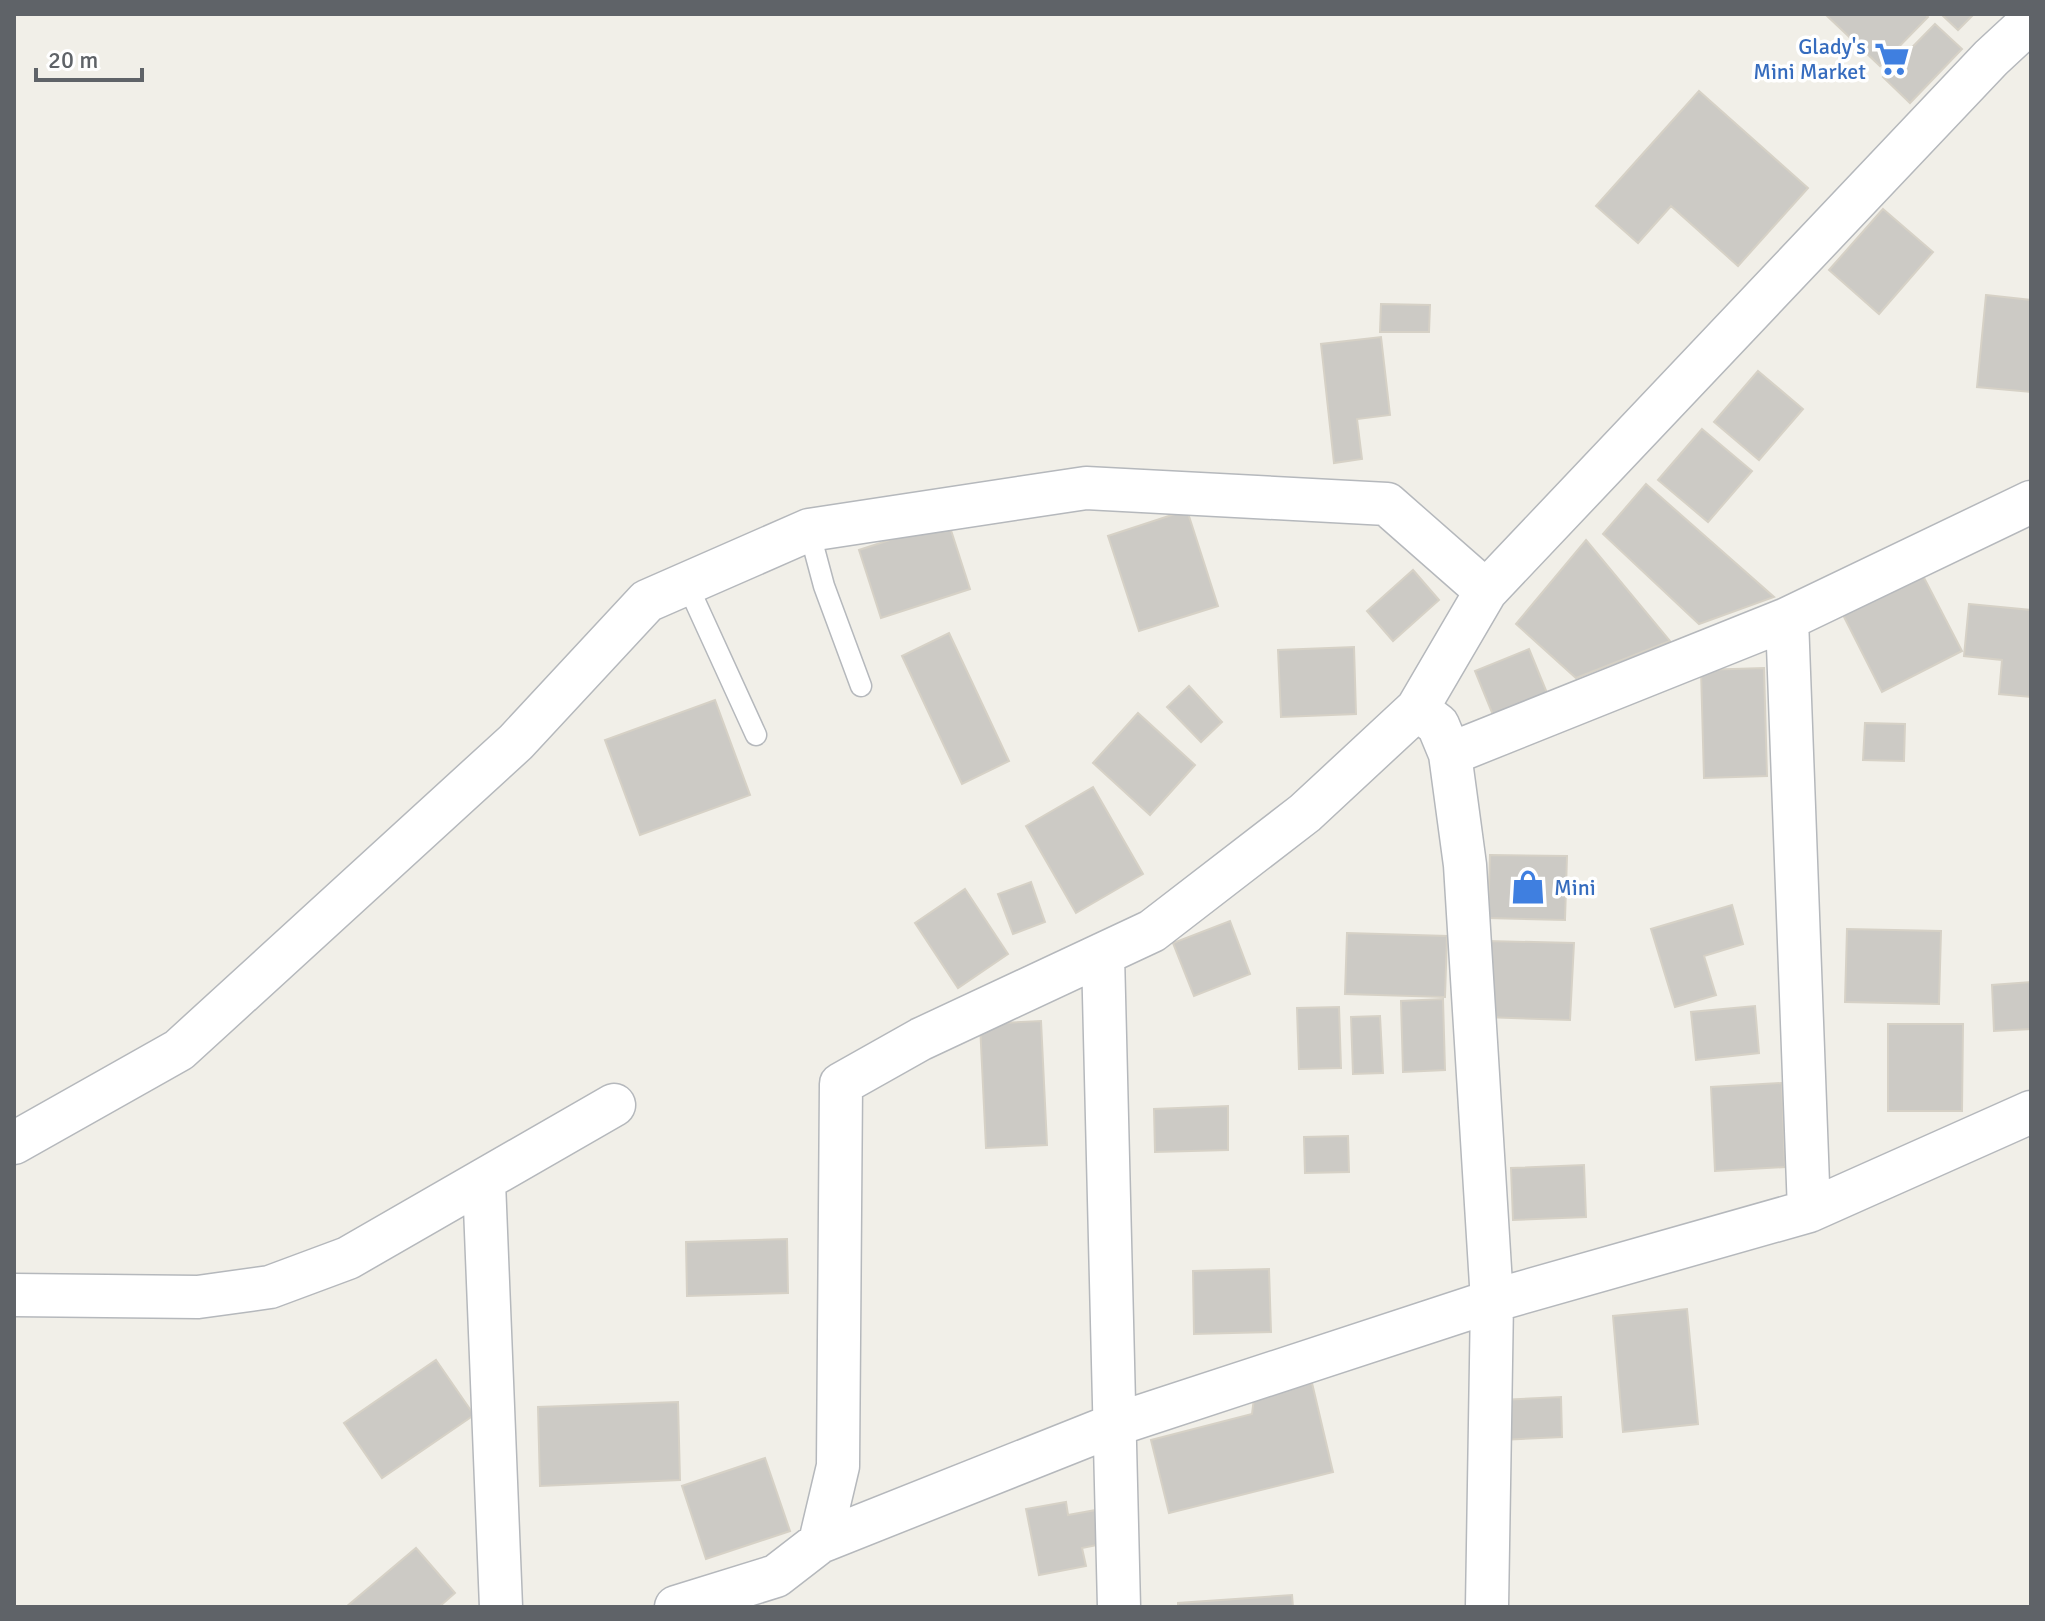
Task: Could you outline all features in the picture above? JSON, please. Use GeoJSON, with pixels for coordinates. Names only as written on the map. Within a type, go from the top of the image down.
{"type":"FeatureCollection","features":[{"type":"Feature","properties":{"kind":"street"},"geometry":{"type":"LineString","coordinates":[[820,1542],[838,1466],[841,1084],[921,1039],[1152,931],[1271,841],[1417,709],[1486,591],[1991,58],[2031,21]]}},
{"type":"Feature","properties":{"kind":"street"},"geometry":{"type":"LineString","coordinates":[[14,1143],[179,1050],[516,742],[647,601],[809,530],[1086,488],[1387,504],[1486,591]]}},
{"type":"Feature","properties":{"kind":"street"},"geometry":{"type":"LineString","coordinates":[[1450,754],[1787,619],[2031,502]]}},
{"type":"Feature","properties":{"kind":"street"},"geometry":{"type":"LineString","coordinates":[[1787,619],[1809,1211]]}},
{"type":"Feature","properties":{"kind":"street"},"geometry":{"type":"LineString","coordinates":[[1417,709],[1438,725],[1450,754],[1465,865],[1492,1301],[1487,1607]]}},
{"type":"Feature","properties":{"kind":"street"},"geometry":{"type":"LineString","coordinates":[[1103,955],[1119,1607]]}},
{"type":"Feature","properties":{"kind":"street"},"geometry":{"type":"LineString","coordinates":[[14,1295],[198,1297],[270,1287],[348,1258],[614,1105]]}},
{"type":"Feature","properties":{"kind":"street"},"geometry":{"type":"LineString","coordinates":[[676,1607],[776,1576],[820,1542],[1114,1425],[1492,1301],[1809,1211],[2031,1112]]}},
{"type":"Feature","properties":{"kind":"street"},"geometry":{"type":"LineString","coordinates":[[484,1182],[501,1607]]}},
{"type":"Feature","properties":{"kind":"lane"},"geometry":{"type":"LineString","coordinates":[[809,530],[824,586],[861,686]]}},
{"type":"Feature","properties":{"kind":"lane"},"geometry":{"type":"LineString","coordinates":[[687,584],[756,735]]}},
{"type":"Feature","properties":{"kind":"building"},"geometry":{"type":"Polygon","coordinates":[[[1825,14],[1925,14],[1928,17],[1880,66],[1825,14]]]}},
{"type":"Feature","properties":{"kind":"building"},"geometry":{"type":"Polygon","coordinates":[[[1941,14],[1974,14],[1958,30],[1941,14]]]}},
{"type":"Feature","properties":{"kind":"building"},"geometry":{"type":"Polygon","coordinates":[[[1935,24],[1962,49],[1910,103],[1883,77],[1935,24]]]}},
{"type":"Feature","properties":{"kind":"building"},"geometry":{"type":"Polygon","coordinates":[[[1699,91],[1808,188],[1738,266],[1671,206],[1638,243],[1596,206],[1699,91]]]}},
{"type":"Feature","properties":{"kind":"building"},"geometry":{"type":"Polygon","coordinates":[[[1883,209],[1933,252],[1879,314],[1829,270],[1883,209]]]}},
{"type":"Feature","properties":{"kind":"building"},"geometry":{"type":"Polygon","coordinates":[[[1986,295],[2031,300],[2031,392],[1977,387],[1986,295]]]}},
{"type":"Feature","properties":{"kind":"building"},"geometry":{"type":"Polygon","coordinates":[[[1381,304],[1430,305],[1429,332],[1380,332],[1381,304]]]}},
{"type":"Feature","properties":{"kind":"building"},"geometry":{"type":"Polygon","coordinates":[[[1381,337],[1390,415],[1357,419],[1362,459],[1334,463],[1321,344],[1381,337]]]}},
{"type":"Feature","properties":{"kind":"building"},"geometry":{"type":"Polygon","coordinates":[[[1758,371],[1803,409],[1759,460],[1714,422],[1758,371]]]}},
{"type":"Feature","properties":{"kind":"building"},"geometry":{"type":"Polygon","coordinates":[[[1702,429],[1752,471],[1708,522],[1658,480],[1702,429]]]}},
{"type":"Feature","properties":{"kind":"building"},"geometry":{"type":"Polygon","coordinates":[[[1646,484],[1774,597],[1699,624],[1603,534],[1646,484]]]}},
{"type":"Feature","properties":{"kind":"building"},"geometry":{"type":"Polygon","coordinates":[[[1187,510],[1218,606],[1139,631],[1108,536],[1187,510]]]}},
{"type":"Feature","properties":{"kind":"building"},"geometry":{"type":"Polygon","coordinates":[[[948,521],[970,589],[881,618],[859,550],[948,521]]]}},
{"type":"Feature","properties":{"kind":"building"},"geometry":{"type":"Polygon","coordinates":[[[1586,540],[1670,641],[1576,678],[1516,624],[1586,540]]]}},
{"type":"Feature","properties":{"kind":"building"},"geometry":{"type":"Polygon","coordinates":[[[1413,570],[1439,600],[1393,641],[1367,611],[1413,570]]]}},
{"type":"Feature","properties":{"kind":"building"},"geometry":{"type":"Polygon","coordinates":[[[1921,572],[1962,651],[1882,692],[1842,613],[1921,572]]]}},
{"type":"Feature","properties":{"kind":"building"},"geometry":{"type":"Polygon","coordinates":[[[1969,604],[2031,610],[2031,697],[1999,694],[2002,660],[1964,656],[1969,604]]]}},
{"type":"Feature","properties":{"kind":"building"},"geometry":{"type":"Polygon","coordinates":[[[949,633],[1009,761],[962,784],[902,656],[949,633]]]}},
{"type":"Feature","properties":{"kind":"building"},"geometry":{"type":"Polygon","coordinates":[[[1354,647],[1356,714],[1281,717],[1278,650],[1354,647]]]}},
{"type":"Feature","properties":{"kind":"building"},"geometry":{"type":"Polygon","coordinates":[[[1529,649],[1547,693],[1493,715],[1475,671],[1529,649]]]}},
{"type":"Feature","properties":{"kind":"building"},"geometry":{"type":"Polygon","coordinates":[[[1764,668],[1767,776],[1704,778],[1701,670],[1764,668]]]}},
{"type":"Feature","properties":{"kind":"building"},"geometry":{"type":"Polygon","coordinates":[[[1189,686],[1222,722],[1201,742],[1167,707],[1189,686]]]}},
{"type":"Feature","properties":{"kind":"building"},"geometry":{"type":"Polygon","coordinates":[[[715,700],[750,795],[640,835],[605,740],[715,700]]]}},
{"type":"Feature","properties":{"kind":"building"},"geometry":{"type":"Polygon","coordinates":[[[1138,713],[1195,765],[1150,815],[1093,763],[1138,713]]]}},
{"type":"Feature","properties":{"kind":"building"},"geometry":{"type":"Polygon","coordinates":[[[1865,723],[1905,724],[1904,761],[1863,760],[1865,723]]]}},
{"type":"Feature","properties":{"kind":"building"},"geometry":{"type":"Polygon","coordinates":[[[1093,787],[1143,874],[1076,913],[1026,826],[1093,787]]]}},
{"type":"Feature","properties":{"kind":"building","name":"Mini"},"geometry":{"type":"Polygon","coordinates":[[[1490,855],[1567,856],[1565,920],[1488,918],[1490,855]]]}},
{"type":"Feature","properties":{"kind":"building"},"geometry":{"type":"Polygon","coordinates":[[[1031,882],[1045,922],[1013,934],[998,894],[1031,882]]]}},
{"type":"Feature","properties":{"kind":"building"},"geometry":{"type":"Polygon","coordinates":[[[965,889],[1008,954],[958,988],[915,923],[965,889]]]}},
{"type":"Feature","properties":{"kind":"building"},"geometry":{"type":"Polygon","coordinates":[[[1732,905],[1743,944],[1704,956],[1716,995],[1675,1007],[1651,929],[1732,905]]]}},
{"type":"Feature","properties":{"kind":"building"},"geometry":{"type":"Polygon","coordinates":[[[1230,921],[1250,974],[1194,996],[1173,943],[1230,921]]]}},
{"type":"Feature","properties":{"kind":"building"},"geometry":{"type":"Polygon","coordinates":[[[1847,929],[1941,931],[1939,1004],[1845,1002],[1847,929]]]}},
{"type":"Feature","properties":{"kind":"building"},"geometry":{"type":"Polygon","coordinates":[[[1347,933],[1447,936],[1445,997],[1345,994],[1347,933]]]}},
{"type":"Feature","properties":{"kind":"building"},"geometry":{"type":"Polygon","coordinates":[[[1487,941],[1574,943],[1570,1020],[1484,1017],[1487,941]]]}},
{"type":"Feature","properties":{"kind":"building"},"geometry":{"type":"Polygon","coordinates":[[[2031,982],[2031,1029],[1994,1031],[1992,985],[2031,982]]]}},
{"type":"Feature","properties":{"kind":"building"},"geometry":{"type":"Polygon","coordinates":[[[1443,999],[1445,1070],[1403,1072],[1401,1001],[1443,999]]]}},
{"type":"Feature","properties":{"kind":"building"},"geometry":{"type":"Polygon","coordinates":[[[1755,1006],[1759,1053],[1696,1060],[1691,1012],[1755,1006]]]}},
{"type":"Feature","properties":{"kind":"building"},"geometry":{"type":"Polygon","coordinates":[[[1339,1007],[1341,1068],[1299,1069],[1297,1008],[1339,1007]]]}},
{"type":"Feature","properties":{"kind":"building"},"geometry":{"type":"Polygon","coordinates":[[[1380,1016],[1383,1073],[1353,1074],[1351,1017],[1380,1016]]]}},
{"type":"Feature","properties":{"kind":"building"},"geometry":{"type":"Polygon","coordinates":[[[1041,1021],[1047,1145],[986,1148],[980,1024],[1041,1021]]]}},
{"type":"Feature","properties":{"kind":"building"},"geometry":{"type":"Polygon","coordinates":[[[1888,1024],[1963,1024],[1962,1111],[1888,1111],[1888,1024]]]}},
{"type":"Feature","properties":{"kind":"building"},"geometry":{"type":"Polygon","coordinates":[[[1782,1083],[1785,1167],[1715,1171],[1711,1087],[1782,1083]]]}},
{"type":"Feature","properties":{"kind":"building"},"geometry":{"type":"Polygon","coordinates":[[[1228,1106],[1228,1150],[1155,1152],[1154,1109],[1228,1106]]]}},
{"type":"Feature","properties":{"kind":"building"},"geometry":{"type":"Polygon","coordinates":[[[1348,1136],[1349,1172],[1305,1173],[1304,1137],[1348,1136]]]}},
{"type":"Feature","properties":{"kind":"building"},"geometry":{"type":"Polygon","coordinates":[[[1584,1165],[1586,1217],[1513,1220],[1511,1168],[1584,1165]]]}},
{"type":"Feature","properties":{"kind":"building"},"geometry":{"type":"Polygon","coordinates":[[[787,1239],[788,1293],[687,1296],[686,1242],[787,1239]]]}},
{"type":"Feature","properties":{"kind":"building"},"geometry":{"type":"Polygon","coordinates":[[[1269,1269],[1271,1332],[1194,1334],[1193,1271],[1269,1269]]]}},
{"type":"Feature","properties":{"kind":"building"},"geometry":{"type":"Polygon","coordinates":[[[1687,1309],[1698,1424],[1623,1432],[1613,1316],[1687,1309]]]}},
{"type":"Feature","properties":{"kind":"building"},"geometry":{"type":"Polygon","coordinates":[[[436,1360],[474,1415],[382,1478],[344,1423],[436,1360]]]}},
{"type":"Feature","properties":{"kind":"building"},"geometry":{"type":"Polygon","coordinates":[[[1312,1383],[1333,1472],[1169,1513],[1151,1440],[1252,1414],[1254,1398],[1312,1383]]]}},
{"type":"Feature","properties":{"kind":"building"},"geometry":{"type":"Polygon","coordinates":[[[1561,1397],[1562,1437],[1501,1440],[1500,1400],[1561,1397]]]}},
{"type":"Feature","properties":{"kind":"building"},"geometry":{"type":"Polygon","coordinates":[[[678,1402],[680,1480],[540,1486],[538,1407],[678,1402]]]}},
{"type":"Feature","properties":{"kind":"building"},"geometry":{"type":"Polygon","coordinates":[[[765,1458],[790,1531],[706,1559],[682,1486],[765,1458]]]}},
{"type":"Feature","properties":{"kind":"building"},"geometry":{"type":"Polygon","coordinates":[[[1066,1502],[1068,1515],[1096,1510],[1102,1544],[1082,1548],[1086,1566],[1039,1575],[1026,1509],[1066,1502]]]}},
{"type":"Feature","properties":{"kind":"building"},"geometry":{"type":"Polygon","coordinates":[[[416,1548],[455,1593],[439,1607],[346,1607],[416,1548]]]}},
{"type":"Feature","properties":{"kind":"building"},"geometry":{"type":"Polygon","coordinates":[[[1292,1595],[1293,1607],[1178,1607],[1178,1603],[1292,1595]]]}},
{"type":"Feature","properties":{"kind":"place","name":"Glady's Mini Market"},"geometry":{"type":"Point","coordinates":[1892,59]}},
{"type":"Feature","properties":{"kind":"place","name":"Mini"},"geometry":{"type":"Point","coordinates":[1528,887]}}]}
